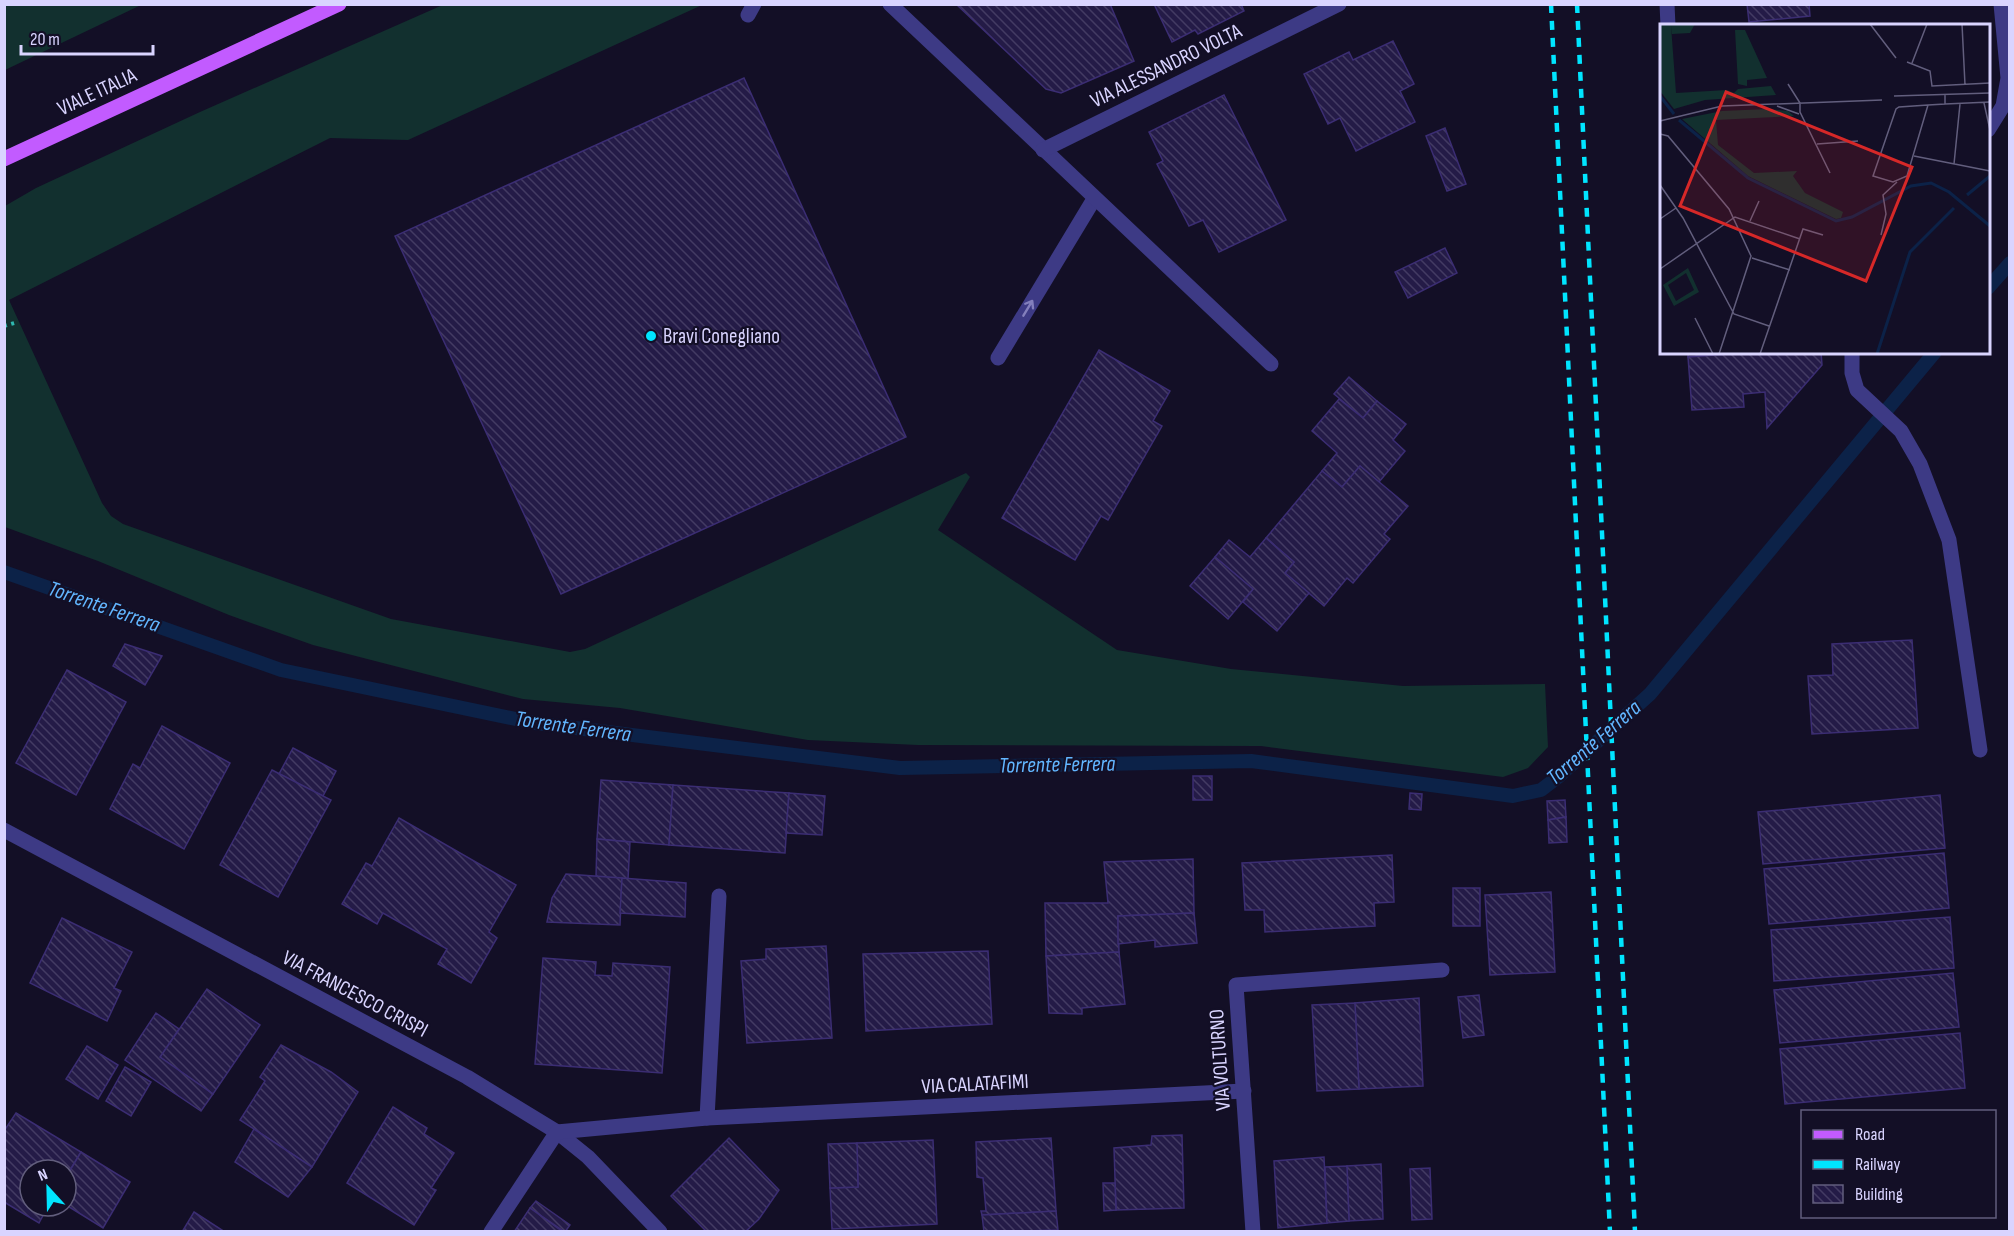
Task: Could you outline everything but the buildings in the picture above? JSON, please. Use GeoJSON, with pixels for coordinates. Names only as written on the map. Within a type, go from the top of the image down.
{"type":"FeatureCollection","features":[{"type":"Feature","properties":{"kind":"main road","name":"VIALE ITALIA"},"geometry":{"type":"LineString","coordinates":[[4,159],[339,4]]}},
{"type":"Feature","properties":{"kind":"street"},"geometry":{"type":"LineString","coordinates":[[890,4],[1270,364]]}},
{"type":"Feature","properties":{"kind":"street","name":"VIA ALESSANDRO VOLTA"},"geometry":{"type":"LineString","coordinates":[[1043,150],[1339,4]]}},
{"type":"Feature","properties":{"kind":"street"},"geometry":{"type":"LineString","coordinates":[[1667,4],[1668,24]]}},
{"type":"Feature","properties":{"kind":"street"},"geometry":{"type":"LineString","coordinates":[[1990,128],[2002,106],[2008,78],[2001,4]]}},
{"type":"Feature","properties":{"kind":"street"},"geometry":{"type":"LineString","coordinates":[[998,358],[1094,199]]}},
{"type":"Feature","properties":{"kind":"street"},"geometry":{"type":"LineString","coordinates":[[1852,354],[1852,373],[1857,390],[1901,431],[1920,464],[1949,540],[1980,750]]}},
{"type":"Feature","properties":{"kind":"street","name":"VIA FRANCESCO CRISPI"},"geometry":{"type":"LineString","coordinates":[[4,830],[467,1077],[557,1132],[588,1157],[660,1232]]}},
{"type":"Feature","properties":{"kind":"street"},"geometry":{"type":"LineString","coordinates":[[708,1118],[718,896]]}},
{"type":"Feature","properties":{"kind":"street","name":"VIA VOLTURNO"},"geometry":{"type":"LineString","coordinates":[[1253,1232],[1236,985],[1442,970]]}},
{"type":"Feature","properties":{"kind":"street","name":"VIA CALATAFIMI"},"geometry":{"type":"LineString","coordinates":[[557,1132],[708,1118],[1244,1091]]}},
{"type":"Feature","properties":{"kind":"street"},"geometry":{"type":"LineString","coordinates":[[491,1232],[557,1132]]}},
{"type":"Feature","properties":{"kind":"path"},"geometry":{"type":"LineString","coordinates":[[4,326],[18,322]]}},
{"type":"Feature","properties":{"kind":"green space"},"geometry":{"type":"Polygon","coordinates":[[[5,4],[141,4],[141,5],[5,70],[5,4]]]}},
{"type":"Feature","properties":{"kind":"green space"},"geometry":{"type":"Polygon","coordinates":[[[445,4],[702,5],[408,140],[330,138],[9,300],[102,503],[111,516],[123,524],[391,619],[570,652],[585,649],[966,473],[970,477],[938,530],[1117,650],[1231,669],[1403,686],[1545,684],[1548,747],[1528,768],[1503,777],[1261,746],[918,745],[808,740],[620,708],[523,699],[313,645],[229,615],[98,561],[5,527],[5,206],[36,188],[200,112],[445,4]]]}},
{"type":"Feature","properties":{"kind":"waterway","name":"Torrente Ferrera"},"geometry":{"type":"LineString","coordinates":[[1990,286],[2010,263]]}},
{"type":"Feature","properties":{"kind":"waterway","name":"Torrente Ferrera"},"geometry":{"type":"LineString","coordinates":[[4,572],[281,670],[535,723],[900,768],[1251,761],[1513,796],[1541,790],[1650,694],[1933,354]]}},
{"type":"Feature","properties":{"kind":"railway"},"geometry":{"type":"LineString","coordinates":[[1551,4],[1610,1232]]}},
{"type":"Feature","properties":{"kind":"railway"},"geometry":{"type":"LineString","coordinates":[[1577,4],[1635,1232]]}},
{"type":"Feature","properties":{"kind":"place","name":"Bravi Conegliano"},"geometry":{"type":"Point","coordinates":[651,336]}}]}
